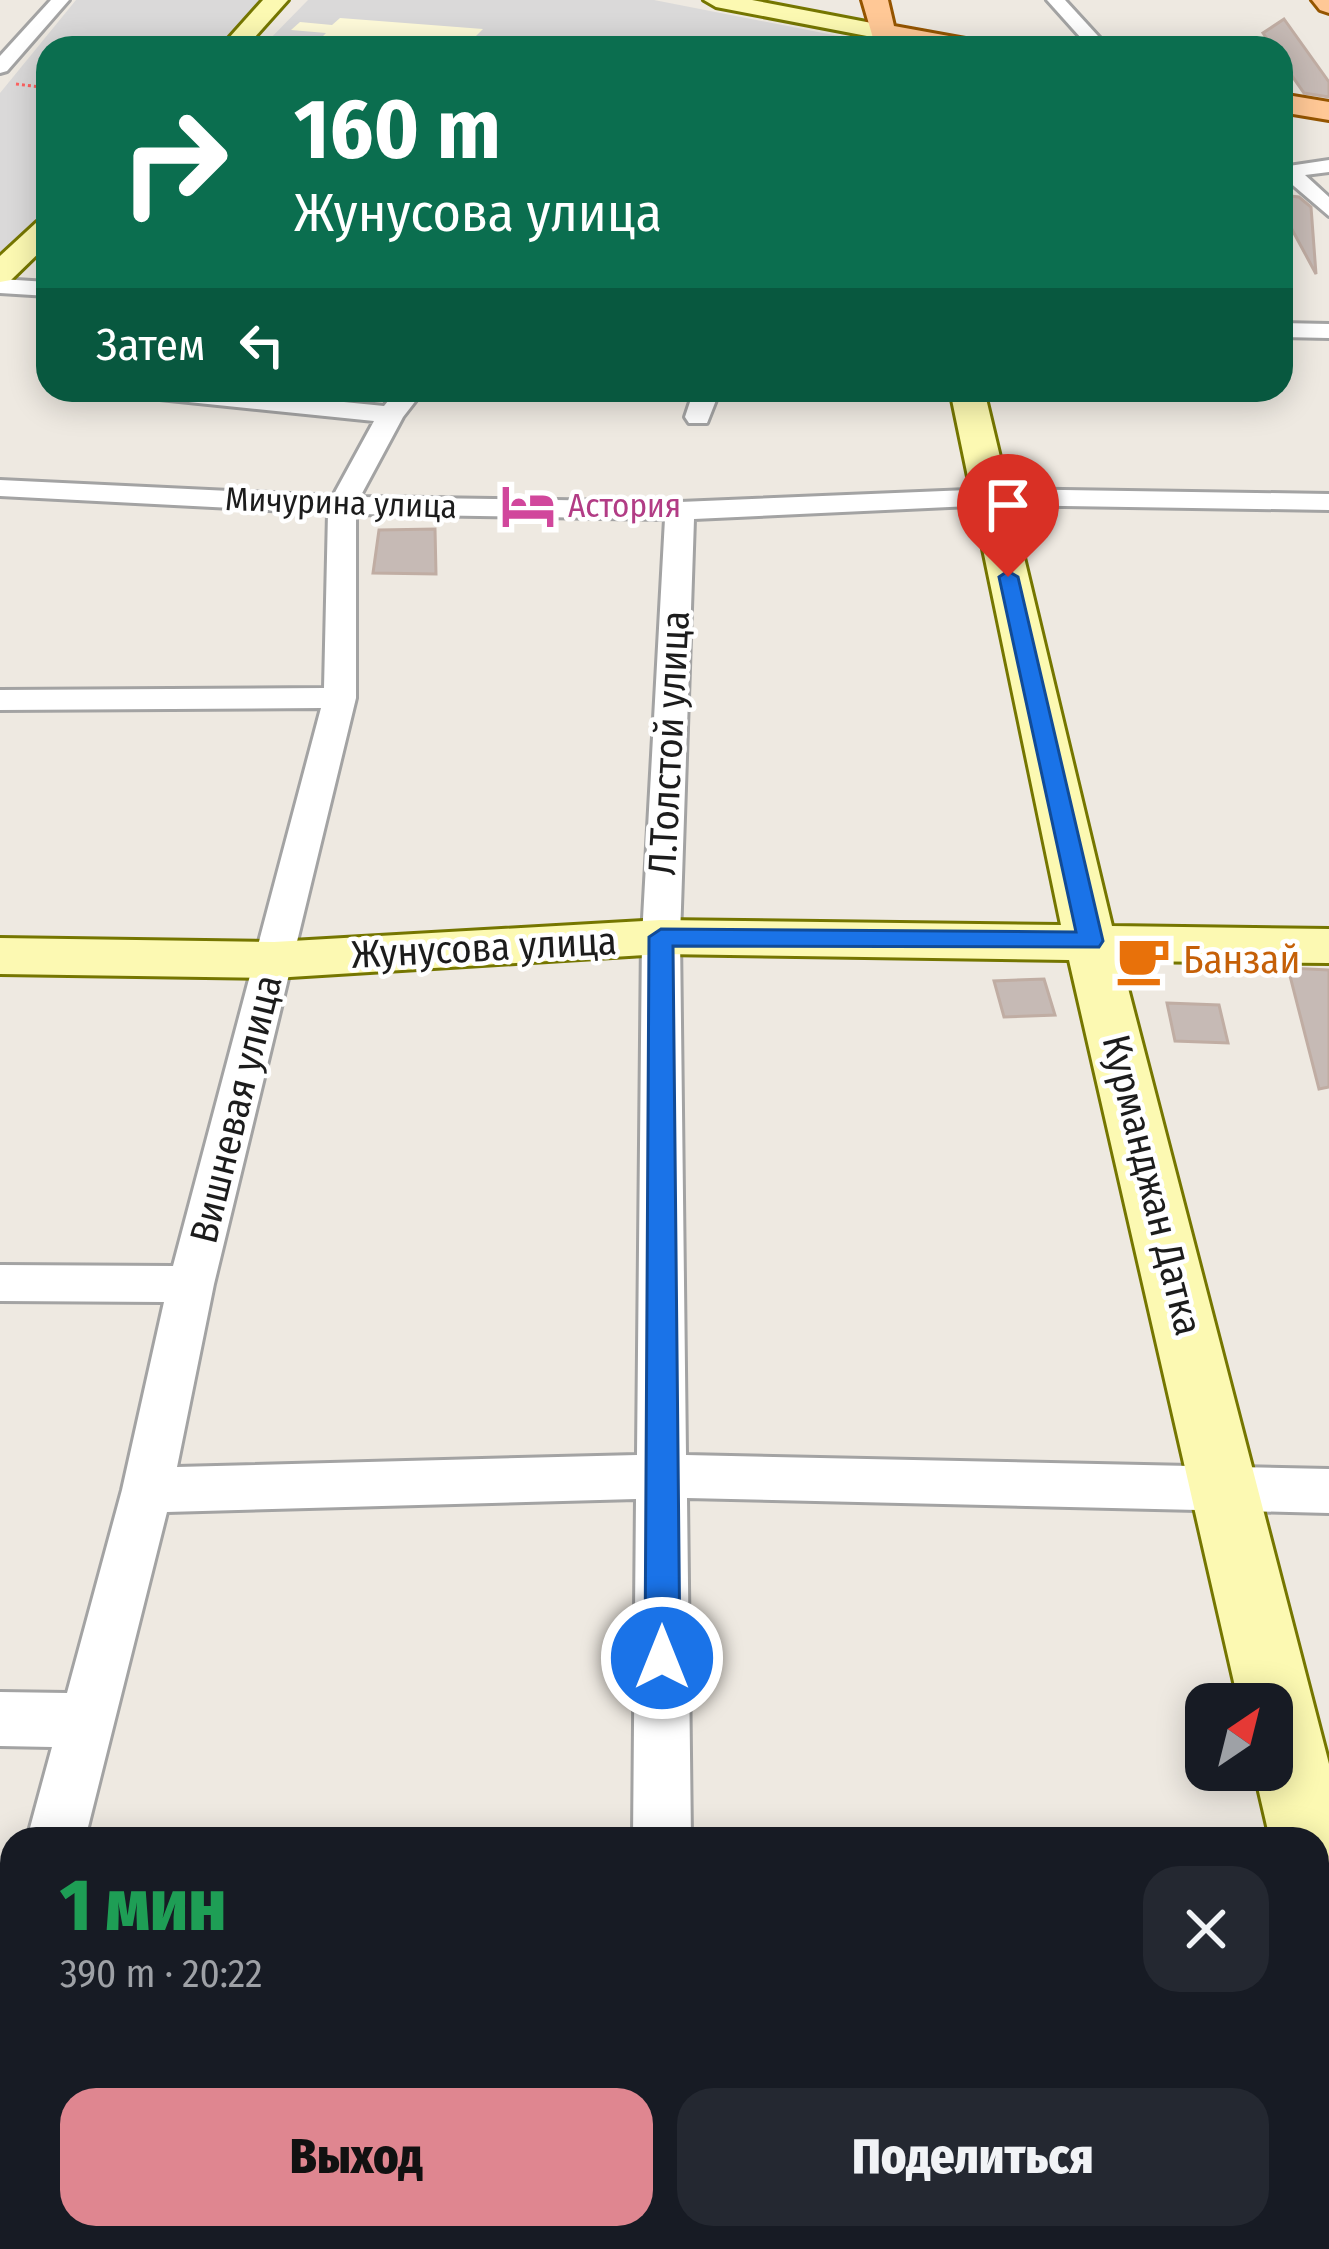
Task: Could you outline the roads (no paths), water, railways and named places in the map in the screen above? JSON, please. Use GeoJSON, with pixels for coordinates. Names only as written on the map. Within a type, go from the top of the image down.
{"type":"FeatureCollection","features":[{"type":"Feature","properties":{"kind":"main road"},"geometry":{"type":"LineString","coordinates":[[243,36],[277,0]]}},
{"type":"Feature","properties":{"kind":"main road"},"geometry":{"type":"LineString","coordinates":[[716,0],[868,36]]}},
{"type":"Feature","properties":{"kind":"main road"},"geometry":{"type":"LineString","coordinates":[[875,0],[884,36]]}},
{"type":"Feature","properties":{"kind":"main road"},"geometry":{"type":"LineString","coordinates":[[1293,105],[1329,111]]}},
{"type":"Feature","properties":{"kind":"main road"},"geometry":{"type":"LineString","coordinates":[[0,273],[36,239]]}},
{"type":"Feature","properties":{"kind":"main road","name":"Курманджан Датка"},"geometry":{"type":"LineString","coordinates":[[970,402],[1041,737],[1227,1486],[1306,1827]]}},
{"type":"Feature","properties":{"kind":"main road","name":"Жунусова улица"},"geometry":{"type":"LineString","coordinates":[[0,956],[274,960],[661,937],[1329,946]]}},
{"type":"Feature","properties":{"kind":"street"},"geometry":{"type":"LineString","coordinates":[[0,67],[60,0]]}},
{"type":"Feature","properties":{"kind":"street"},"geometry":{"type":"LineString","coordinates":[[1056,0],[1089,36]]}},
{"type":"Feature","properties":{"kind":"street"},"geometry":{"type":"LineString","coordinates":[[1293,170],[1328,166]]}},
{"type":"Feature","properties":{"kind":"street"},"geometry":{"type":"LineString","coordinates":[[1293,175],[1329,208]]}},
{"type":"Feature","properties":{"kind":"street"},"geometry":{"type":"LineString","coordinates":[[1297,215],[1329,218]]}},
{"type":"Feature","properties":{"kind":"street"},"geometry":{"type":"LineString","coordinates":[[0,286],[36,288]]}},
{"type":"Feature","properties":{"kind":"street"},"geometry":{"type":"LineString","coordinates":[[1293,330],[1329,331]]}},
{"type":"Feature","properties":{"kind":"street","name":"Вишневая улица"},"geometry":{"type":"LineString","coordinates":[[59,1827],[147,1490],[191,1284],[340,698],[342,505],[401,402]]}},
{"type":"Feature","properties":{"kind":"street"},"geometry":{"type":"LineString","coordinates":[[698,417],[703,402]]}},
{"type":"Feature","properties":{"kind":"street","name":"Мичурина улица"},"geometry":{"type":"LineString","coordinates":[[0,488],[342,505],[680,511],[992,497],[1329,502]]}},
{"type":"Feature","properties":{"kind":"street","name":"Л.Толстой улица"},"geometry":{"type":"LineString","coordinates":[[662,1827],[661,937],[680,511]]}},
{"type":"Feature","properties":{"kind":"street"},"geometry":{"type":"LineString","coordinates":[[0,700],[340,698]]}},
{"type":"Feature","properties":{"kind":"street"},"geometry":{"type":"LineString","coordinates":[[0,1283],[191,1284]]}},
{"type":"Feature","properties":{"kind":"street"},"geometry":{"type":"LineString","coordinates":[[147,1490],[663,1476],[1329,1491]]}},
{"type":"Feature","properties":{"kind":"street"},"geometry":{"type":"LineString","coordinates":[[0,1719],[85,1720]]}},
{"type":"Feature","properties":{"kind":"place","name":"Астория"},"geometry":{"type":"Point","coordinates":[528,506]}},
{"type":"Feature","properties":{"kind":"place","name":"Банзай"},"geometry":{"type":"Point","coordinates":[1143,960]}}]}
